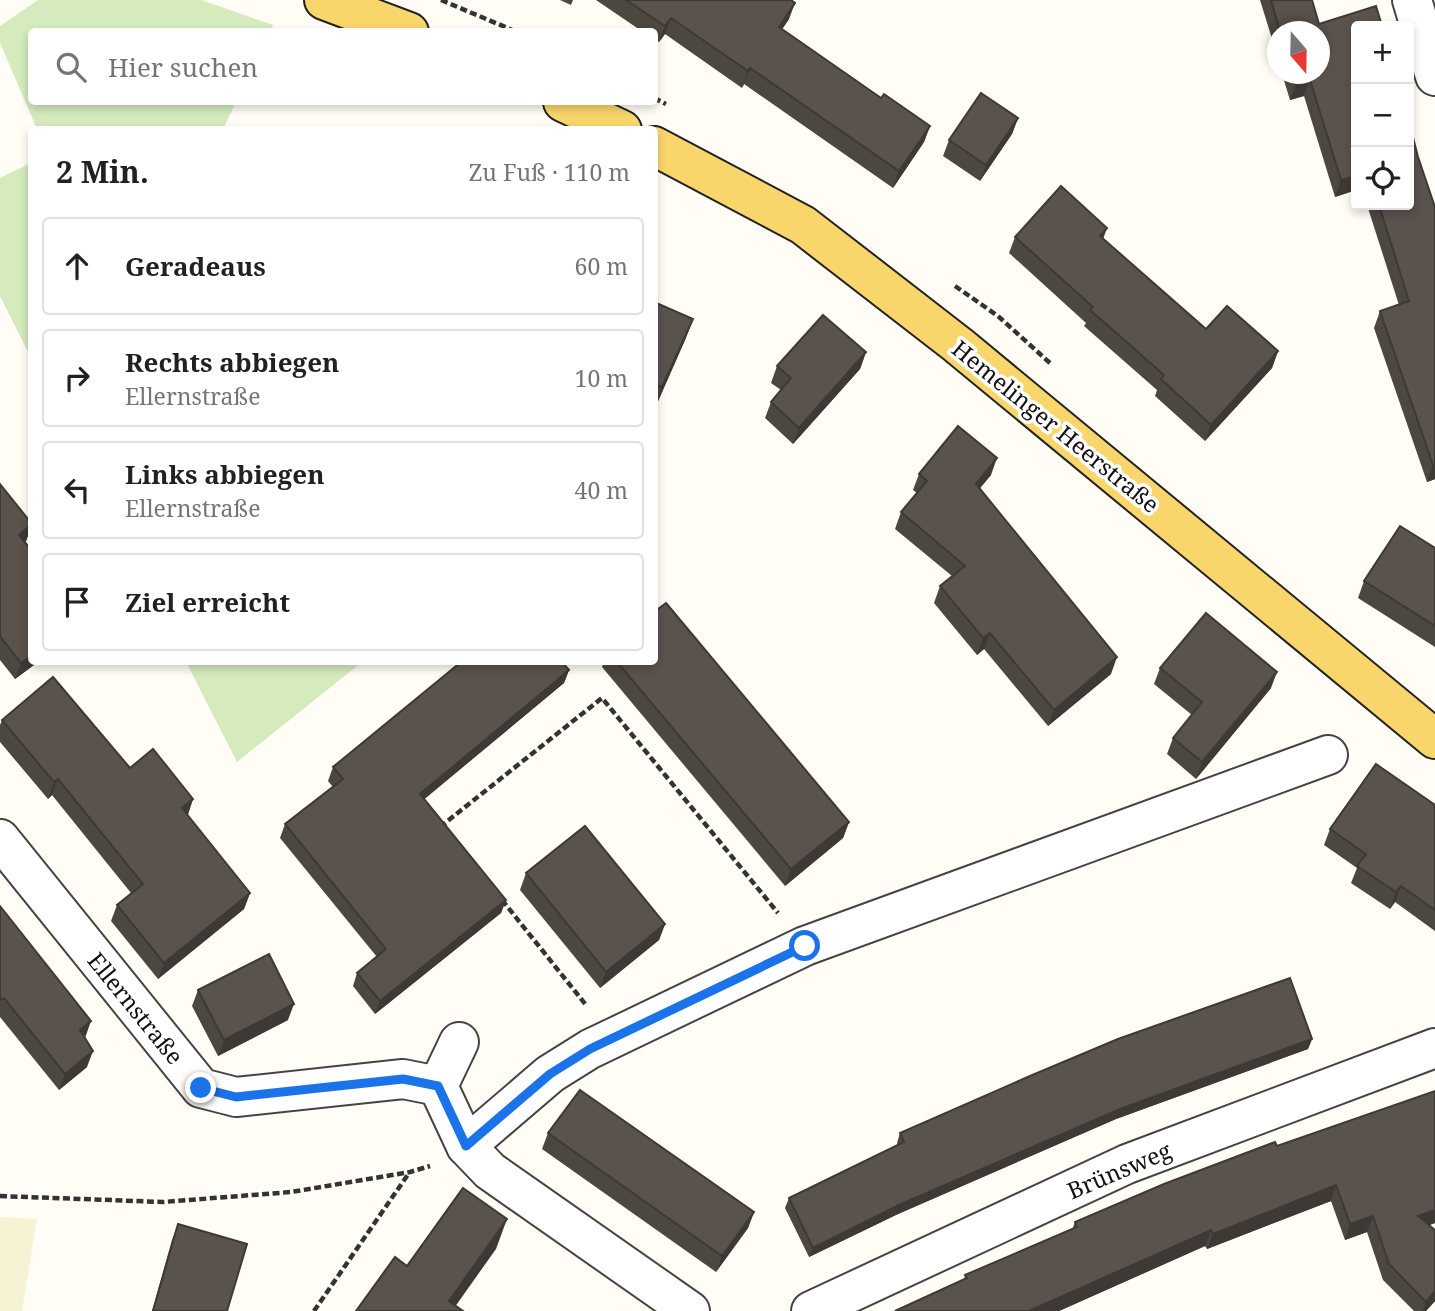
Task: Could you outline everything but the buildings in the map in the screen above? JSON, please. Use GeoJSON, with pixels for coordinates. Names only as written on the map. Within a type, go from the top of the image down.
{"type":"FeatureCollection","features":[{"type":"Feature","properties":{"kind":"main road"},"geometry":{"type":"LineString","coordinates":[[344,4],[400,28]]}},
{"type":"Feature","properties":{"kind":"main road"},"geometry":{"type":"LineString","coordinates":[[569,105],[614,126]]}},
{"type":"Feature","properties":{"kind":"main road","name":"Hemelinger Heerstraße"},"geometry":{"type":"LineString","coordinates":[[658,148],[803,225],[958,345],[1435,739]]}},
{"type":"Feature","properties":{"kind":"street"},"geometry":{"type":"LineString","coordinates":[[1412,0],[1435,76]]}},
{"type":"Feature","properties":{"kind":"street"},"geometry":{"type":"LineString","coordinates":[[466,1146],[550,1074],[612,1037],[805,946],[1328,755]]}},
{"type":"Feature","properties":{"kind":"street","name":"Ellernstraße"},"geometry":{"type":"LineString","coordinates":[[0,839],[201,1088],[236,1097],[403,1079],[438,1086]]}},
{"type":"Feature","properties":{"kind":"street"},"geometry":{"type":"LineString","coordinates":[[459,1042],[438,1086],[466,1146],[490,1171],[690,1311]]}},
{"type":"Feature","properties":{"kind":"street","name":"Brünsweg"},"geometry":{"type":"LineString","coordinates":[[811,1311],[1127,1164],[1435,1048]]}},
{"type":"Feature","properties":{"kind":"path"},"geometry":{"type":"LineString","coordinates":[[441,0],[508,28]]}},
{"type":"Feature","properties":{"kind":"path"},"geometry":{"type":"LineString","coordinates":[[433,833],[602,698],[805,946]]}},
{"type":"Feature","properties":{"kind":"path"},"geometry":{"type":"LineString","coordinates":[[442,825],[451,836]]}},
{"type":"Feature","properties":{"kind":"path"},"geometry":{"type":"LineString","coordinates":[[494,889],[612,1037]]}},
{"type":"Feature","properties":{"kind":"path"},"geometry":{"type":"LineString","coordinates":[[0,1196],[163,1202],[291,1192],[410,1172],[436,1163],[466,1146]]}},
{"type":"Feature","properties":{"kind":"path"},"geometry":{"type":"LineString","coordinates":[[314,1311],[410,1172]]}},
{"type":"Feature","properties":{"kind":"shaded area"},"geometry":{"type":"Polygon","coordinates":[[[0,1217],[37,1219],[22,1311],[0,1311],[0,1217]]]}},
{"type":"Feature","properties":{"kind":"green space"},"geometry":{"type":"Polygon","coordinates":[[[38,0],[201,0],[273,25],[272,28],[28,28],[28,105],[235,105],[224,126],[36,126],[0,43],[0,26],[38,0]]]}},
{"type":"Feature","properties":{"kind":"green space"},"geometry":{"type":"Polygon","coordinates":[[[28,164],[28,352],[0,296],[0,178],[28,164]]]}},
{"type":"Feature","properties":{"kind":"green space"},"geometry":{"type":"Polygon","coordinates":[[[188,665],[358,665],[237,762],[188,665]]]}},
{"type":"Feature","properties":{"kind":"route"},"geometry":{"type":"LineString","coordinates":[[201,1088],[236,1097],[403,1079],[438,1086],[466,1146],[550,1074],[590,1049],[805,946]]}}]}
